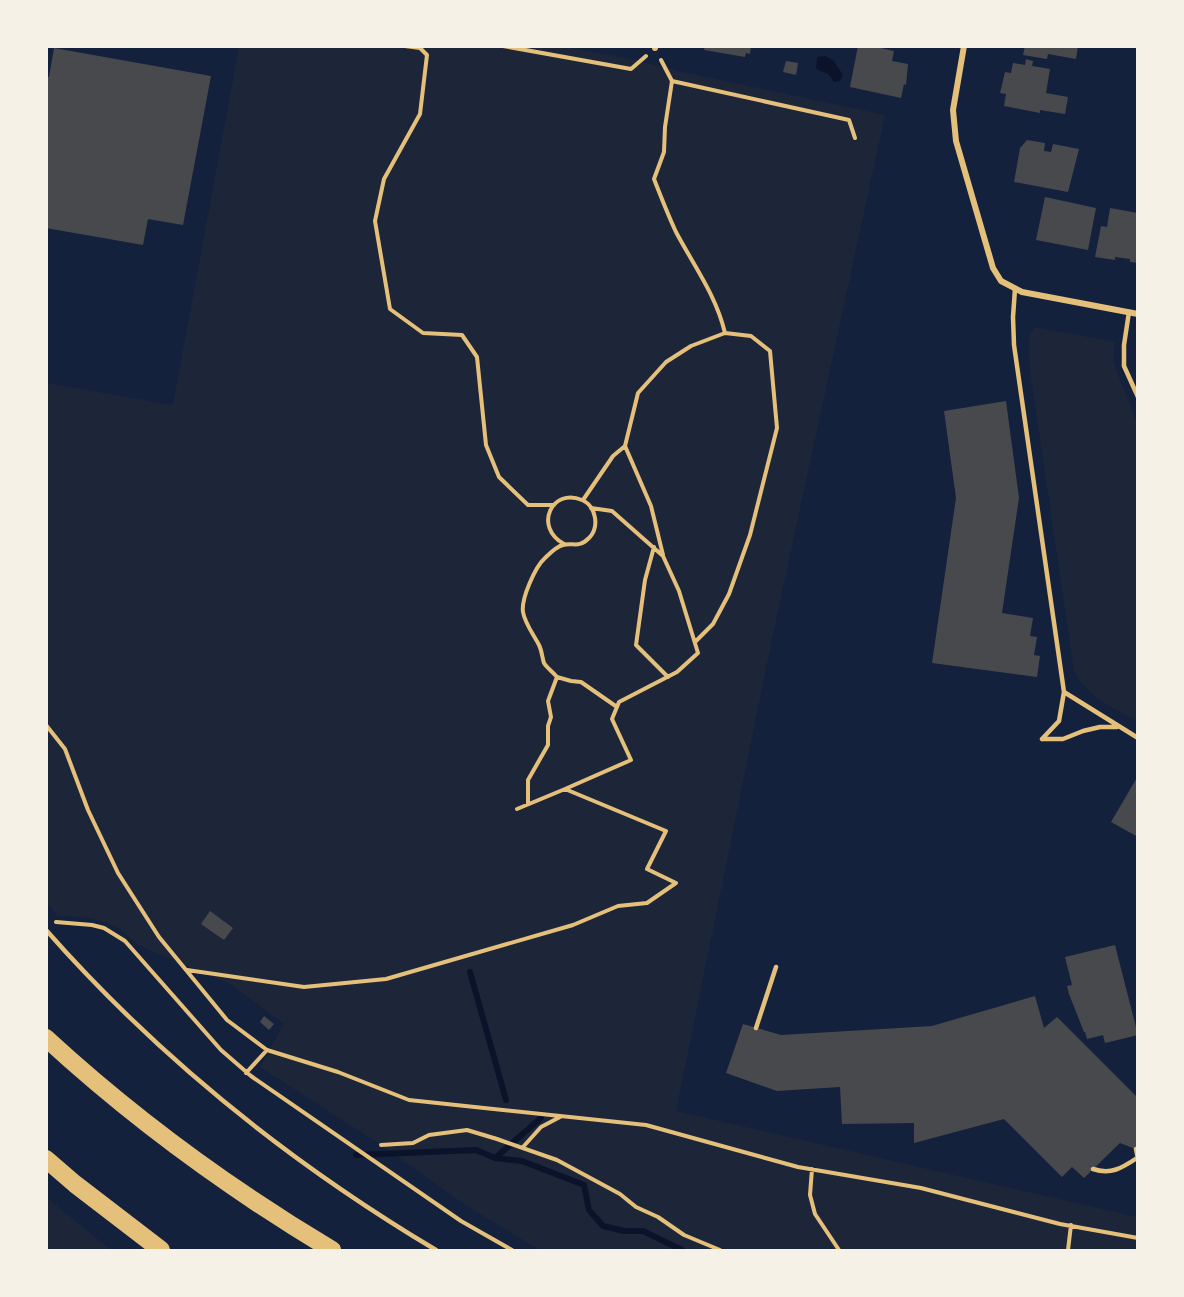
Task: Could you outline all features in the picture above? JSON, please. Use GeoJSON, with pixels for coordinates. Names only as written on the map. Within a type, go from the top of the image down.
{"type":"FeatureCollection","features":[{"type":"Feature","properties":{"kind":"highway"},"geometry":{"type":"LineString","coordinates":[[46,1038],[133,1113],[213,1173],[332,1251]]}},
{"type":"Feature","properties":{"kind":"highway"},"geometry":{"type":"LineString","coordinates":[[46,1159],[161,1251]]}},
{"type":"Feature","properties":{"kind":"street"},"geometry":{"type":"LineString","coordinates":[[964,46],[953,110],[956,141],[993,268],[1001,281],[1015,290],[1137,314]]}},
{"type":"Feature","properties":{"kind":"lane"},"geometry":{"type":"LineString","coordinates":[[1015,290],[1012,317],[1014,345],[1064,692],[1059,721],[1042,739],[1063,739],[1100,727],[1120,728]]}},
{"type":"Feature","properties":{"kind":"lane"},"geometry":{"type":"LineString","coordinates":[[1129,312],[1124,345],[1124,366],[1137,397]]}},
{"type":"Feature","properties":{"kind":"lane"},"geometry":{"type":"LineString","coordinates":[[1064,692],[1137,738]]}},
{"type":"Feature","properties":{"kind":"lane"},"geometry":{"type":"LineString","coordinates":[[46,930],[104,992],[180,1064],[277,1144],[375,1214],[436,1251]]}},
{"type":"Feature","properties":{"kind":"lane"},"geometry":{"type":"LineString","coordinates":[[756,1028],[776,967]]}},
{"type":"Feature","properties":{"kind":"lane"},"geometry":{"type":"LineString","coordinates":[[1093,1169],[1104,1172],[1118,1170],[1137,1158],[1136,1149]]}},
{"type":"Feature","properties":{"kind":"path"},"geometry":{"type":"LineString","coordinates":[[405,46],[420,48],[428,55],[420,114],[384,179],[375,221],[390,309],[423,333],[462,335],[477,357],[486,445],[499,477],[528,505],[554,505]]}},
{"type":"Feature","properties":{"kind":"path"},"geometry":{"type":"LineString","coordinates":[[503,46],[631,69],[640,61]]}},
{"type":"Feature","properties":{"kind":"path"},"geometry":{"type":"LineString","coordinates":[[665,67],[672,81],[665,127],[664,152],[654,179],[676,230],[710,288],[721,314],[725,333]]}},
{"type":"Feature","properties":{"kind":"path"},"geometry":{"type":"LineString","coordinates":[[672,81],[849,120],[855,138]]}},
{"type":"Feature","properties":{"kind":"path"},"geometry":{"type":"LineString","coordinates":[[583,500],[613,456],[625,446],[638,393],[666,362],[691,346],[725,333],[751,336],[770,351],[777,428],[750,535],[729,594],[713,624],[695,642]]}},
{"type":"Feature","properties":{"kind":"path"},"geometry":{"type":"LineString","coordinates":[[517,809],[631,760],[612,719],[619,702],[678,672],[698,653],[679,591],[663,556],[651,506],[625,446]]}},
{"type":"Feature","properties":{"kind":"path"},"geometry":{"type":"LineString","coordinates":[[567,498],[583,500],[591,508],[596,519],[592,534],[580,544],[564,544],[551,535],[548,528],[549,512],[554,505],[567,498]]}},
{"type":"Feature","properties":{"kind":"path"},"geometry":{"type":"LineString","coordinates":[[591,508],[612,511],[663,556]]}},
{"type":"Feature","properties":{"kind":"path"},"geometry":{"type":"LineString","coordinates":[[564,544],[537,566],[524,597],[523,613],[545,663],[556,676],[581,682],[617,707]]}},
{"type":"Feature","properties":{"kind":"path"},"geometry":{"type":"LineString","coordinates":[[654,546],[645,580],[636,645],[668,677]]}},
{"type":"Feature","properties":{"kind":"path"},"geometry":{"type":"LineString","coordinates":[[528,804],[528,780],[548,745],[548,726],[551,717],[548,701],[556,676]]}},
{"type":"Feature","properties":{"kind":"path"},"geometry":{"type":"LineString","coordinates":[[46,725],[65,749],[88,810],[118,873],[160,938],[227,1020],[267,1050],[338,1072],[409,1100],[646,1125],[812,1169],[921,1188],[1071,1226],[1137,1238]]}},
{"type":"Feature","properties":{"kind":"path"},"geometry":{"type":"LineString","coordinates":[[187,970],[304,987],[386,979],[573,925],[618,906],[647,903],[676,883],[647,869],[666,831],[565,789]]}},
{"type":"Feature","properties":{"kind":"path"},"geometry":{"type":"LineString","coordinates":[[46,922],[92,925],[104,928],[125,941],[215,1043],[246,1072],[461,1221],[512,1251]]}},
{"type":"Feature","properties":{"kind":"path"},"geometry":{"type":"LineString","coordinates":[[246,1072],[267,1050]]}},
{"type":"Feature","properties":{"kind":"path"},"geometry":{"type":"LineString","coordinates":[[523,1147],[541,1127],[561,1116]]}},
{"type":"Feature","properties":{"kind":"path"},"geometry":{"type":"LineString","coordinates":[[381,1145],[413,1143],[429,1135],[467,1130],[523,1147],[556,1160],[621,1194],[636,1207],[658,1217],[684,1235],[720,1251]]}},
{"type":"Feature","properties":{"kind":"path"},"geometry":{"type":"LineString","coordinates":[[812,1169],[810,1195],[815,1214],[839,1251]]}},
{"type":"Feature","properties":{"kind":"path"},"geometry":{"type":"LineString","coordinates":[[1068,1251],[1071,1226]]}},
{"type":"Feature","properties":{"kind":"shaded area"},"geometry":{"type":"Polygon","coordinates":[[[239,47],[564,47],[622,57],[885,115],[773,634],[676,1111],[1137,1217],[1137,1250],[540,1250],[467,1206],[381,1145],[260,1067],[284,1024],[232,985],[138,945],[118,928],[106,922],[82,917],[58,916],[46,902],[46,383],[173,405],[239,47]]]}},
{"type":"Feature","properties":{"kind":"shaded area"},"geometry":{"type":"Polygon","coordinates":[[[825,56],[833,60],[843,75],[840,81],[834,82],[828,74],[816,69],[817,57],[825,56]]]}},
{"type":"Feature","properties":{"kind":"shaded area"},"geometry":{"type":"Polygon","coordinates":[[[1035,327],[1115,342],[1113,359],[1115,367],[1137,423],[1137,722],[1093,695],[1074,671],[1030,370],[1029,337],[1035,327]]]}},
{"type":"Feature","properties":{"kind":"shaded area"},"geometry":{"type":"Polygon","coordinates":[[[46,1197],[111,1250],[47,1250],[46,1197]]]}},
{"type":"Feature","properties":{"kind":"building"},"geometry":{"type":"Polygon","coordinates":[[[705,46],[751,46],[750,54],[746,53],[745,57],[704,50],[705,46]]]}},
{"type":"Feature","properties":{"kind":"building"},"geometry":{"type":"Polygon","coordinates":[[[858,46],[872,46],[894,51],[892,61],[908,64],[906,85],[904,84],[901,98],[850,87],[858,46]]]}},
{"type":"Feature","properties":{"kind":"building"},"geometry":{"type":"Polygon","coordinates":[[[1025,46],[1078,46],[1076,59],[1048,54],[1047,59],[1023,55],[1025,46]]]}},
{"type":"Feature","properties":{"kind":"building"},"geometry":{"type":"Polygon","coordinates":[[[54,48],[211,76],[183,225],[148,219],[143,245],[46,228],[46,76],[49,77],[54,48]]]}},
{"type":"Feature","properties":{"kind":"building"},"geometry":{"type":"Polygon","coordinates":[[[1026,59],[1033,61],[1032,66],[1050,69],[1046,93],[1068,97],[1065,114],[1040,110],[1040,113],[1004,106],[1006,94],[1000,93],[1005,72],[1011,73],[1013,63],[1025,65],[1026,59]]]}},
{"type":"Feature","properties":{"kind":"building"},"geometry":{"type":"Polygon","coordinates":[[[786,61],[798,63],[796,75],[783,72],[786,61]]]}},
{"type":"Feature","properties":{"kind":"building"},"geometry":{"type":"Polygon","coordinates":[[[1027,140],[1045,143],[1044,151],[1051,152],[1053,144],[1079,149],[1068,192],[1014,182],[1020,148],[1027,140]]]}},
{"type":"Feature","properties":{"kind":"building"},"geometry":{"type":"Polygon","coordinates":[[[1045,197],[1096,208],[1088,250],[1036,240],[1045,197]]]}},
{"type":"Feature","properties":{"kind":"building"},"geometry":{"type":"Polygon","coordinates":[[[1110,208],[1138,213],[1138,263],[1130,262],[1130,259],[1115,257],[1115,260],[1095,257],[1101,226],[1107,227],[1110,208]]]}},
{"type":"Feature","properties":{"kind":"building"},"geometry":{"type":"Polygon","coordinates":[[[1006,401],[1019,498],[1002,613],[1033,618],[1030,636],[1037,637],[1034,655],[1040,656],[1037,677],[932,663],[956,498],[944,411],[1006,401]]]}},
{"type":"Feature","properties":{"kind":"building"},"geometry":{"type":"Polygon","coordinates":[[[1138,776],[1138,837],[1111,822],[1138,776]]]}},
{"type":"Feature","properties":{"kind":"building"},"geometry":{"type":"Polygon","coordinates":[[[210,911],[233,928],[224,940],[201,924],[210,911]]]}},
{"type":"Feature","properties":{"kind":"building"},"geometry":{"type":"Polygon","coordinates":[[[1115,945],[1138,1035],[1105,1043],[1103,1035],[1087,1039],[1069,994],[1067,986],[1072,985],[1065,957],[1115,945]]]}},
{"type":"Feature","properties":{"kind":"building"},"geometry":{"type":"Polygon","coordinates":[[[1035,996],[1044,1028],[1057,1017],[1138,1098],[1138,1150],[1120,1143],[1084,1178],[1072,1167],[1062,1177],[1004,1119],[914,1143],[914,1123],[842,1124],[840,1087],[777,1091],[726,1073],[743,1024],[781,1035],[932,1026],[1035,996]]]}},
{"type":"Feature","properties":{"kind":"building"},"geometry":{"type":"Polygon","coordinates":[[[264,1016],[274,1024],[269,1030],[260,1022],[264,1016]]]}},
{"type":"Feature","properties":{"kind":"waterway"},"geometry":{"type":"LineString","coordinates":[[470,972],[506,1100]]}},
{"type":"Feature","properties":{"kind":"waterway"},"geometry":{"type":"LineString","coordinates":[[495,1158],[541,1118]]}},
{"type":"Feature","properties":{"kind":"waterway"},"geometry":{"type":"LineString","coordinates":[[356,1155],[476,1150],[495,1158],[522,1161],[584,1185],[589,1210],[603,1226],[624,1231],[643,1231],[682,1250]]}}]}
